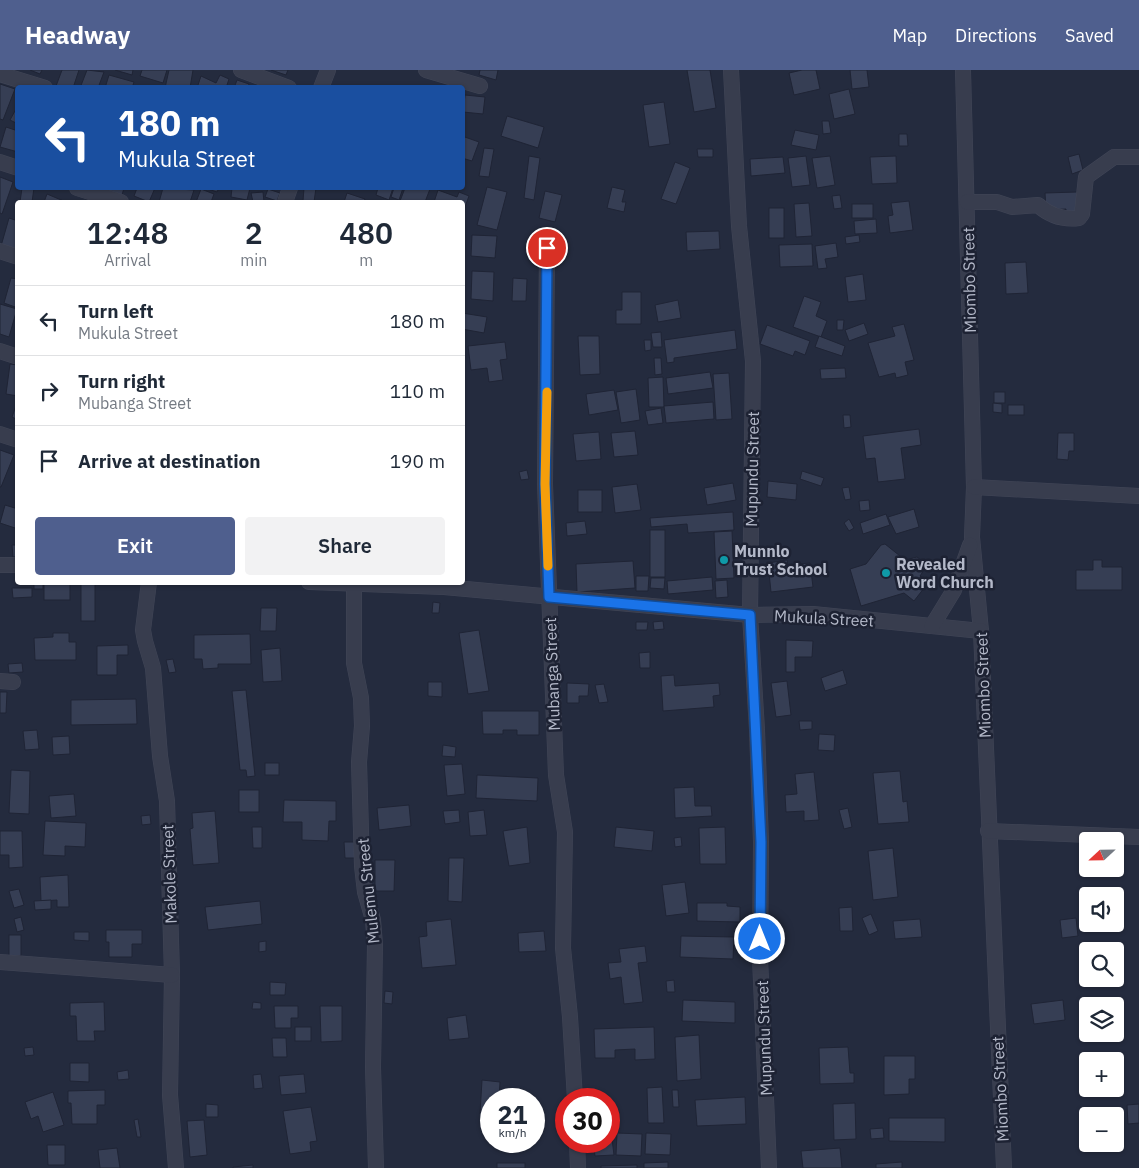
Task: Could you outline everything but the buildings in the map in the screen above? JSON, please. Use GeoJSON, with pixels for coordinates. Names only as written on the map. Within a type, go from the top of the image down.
{"type":"FeatureCollection","features":[{"type":"Feature","properties":{"kind":"street"},"geometry":{"type":"LineString","coordinates":[[241,70],[280,85]]}},
{"type":"Feature","properties":{"kind":"street"},"geometry":{"type":"LineString","coordinates":[[322,85],[328,70]]}},
{"type":"Feature","properties":{"kind":"street"},"geometry":{"type":"LineString","coordinates":[[426,70],[480,86]]}},
{"type":"Feature","properties":{"kind":"street","name":"Mupundu Street"},"geometry":{"type":"LineString","coordinates":[[731,70],[739,226],[753,361],[750,615],[761,842],[760,958],[769,1168]]}},
{"type":"Feature","properties":{"kind":"street","name":"Miombo Street"},"geometry":{"type":"LineString","coordinates":[[963,70],[974,487],[972,536],[981,631],[988,831],[1004,1168]]}},
{"type":"Feature","properties":{"kind":"street"},"geometry":{"type":"LineString","coordinates":[[0,74],[35,85]]}},
{"type":"Feature","properties":{"kind":"street"},"geometry":{"type":"LineString","coordinates":[[967,202],[998,202],[1012,207],[1038,205],[1048,214],[1064,219],[1079,218],[1082,214],[1086,177],[1114,157],[1139,157]]}},
{"type":"Feature","properties":{"kind":"street"},"geometry":{"type":"LineString","coordinates":[[0,162],[15,167]]}},
{"type":"Feature","properties":{"kind":"street"},"geometry":{"type":"LineString","coordinates":[[83,190],[115,200]]}},
{"type":"Feature","properties":{"kind":"street","name":"Mubanga Street"},"geometry":{"type":"LineString","coordinates":[[547,248],[545,484],[556,775],[565,832],[563,948],[574,1088]]}},
{"type":"Feature","properties":{"kind":"street"},"geometry":{"type":"LineString","coordinates":[[0,251],[15,256]]}},
{"type":"Feature","properties":{"kind":"street"},"geometry":{"type":"LineString","coordinates":[[0,351],[15,355]]}},
{"type":"Feature","properties":{"kind":"street"},"geometry":{"type":"LineString","coordinates":[[0,434],[15,439]]}},
{"type":"Feature","properties":{"kind":"street"},"geometry":{"type":"LineString","coordinates":[[974,487],[1139,496]]}},
{"type":"Feature","properties":{"kind":"street"},"geometry":{"type":"LineString","coordinates":[[932,626],[958,582],[972,536]]}},
{"type":"Feature","properties":{"kind":"street"},"geometry":{"type":"LineString","coordinates":[[0,565],[15,565]]}},
{"type":"Feature","properties":{"kind":"street","name":"Makole Street"},"geometry":{"type":"LineString","coordinates":[[149,585],[144,641],[153,668],[160,756],[167,801],[172,975],[170,1095],[176,1168]]}},
{"type":"Feature","properties":{"kind":"street","name":"Mulemu Street"},"geometry":{"type":"LineString","coordinates":[[354,585],[354,663],[361,698],[362,726],[359,762],[362,866],[365,892],[373,920],[374,946],[372,1067],[376,1168]]}},
{"type":"Feature","properties":{"kind":"street","name":"Mukula Street"},"geometry":{"type":"LineString","coordinates":[[399,585],[444,587],[750,615],[813,614],[981,631]]}},
{"type":"Feature","properties":{"kind":"street"},"geometry":{"type":"LineString","coordinates":[[988,831],[1139,836]]}},
{"type":"Feature","properties":{"kind":"street"},"geometry":{"type":"LineString","coordinates":[[0,962],[172,975]]}},
{"type":"Feature","properties":{"kind":"street"},"geometry":{"type":"LineString","coordinates":[[577,1153],[578,1168]]}},
{"type":"Feature","properties":{"kind":"slow traffic"},"geometry":{"type":"LineString","coordinates":[[547,392],[545,484],[548,566]]}},
{"type":"Feature","properties":{"kind":"place","name":"Munnlo Trust School"},"geometry":{"type":"Point","coordinates":[724,560]}},
{"type":"Feature","properties":{"kind":"place","name":"Revealed Word Church"},"geometry":{"type":"Point","coordinates":[886,573]}},
{"type":"Feature","properties":{"kind":"route"},"geometry":{"type":"LineString","coordinates":[[547,248],[545,484],[549,597],[750,615],[761,842],[760,939]]}}]}
